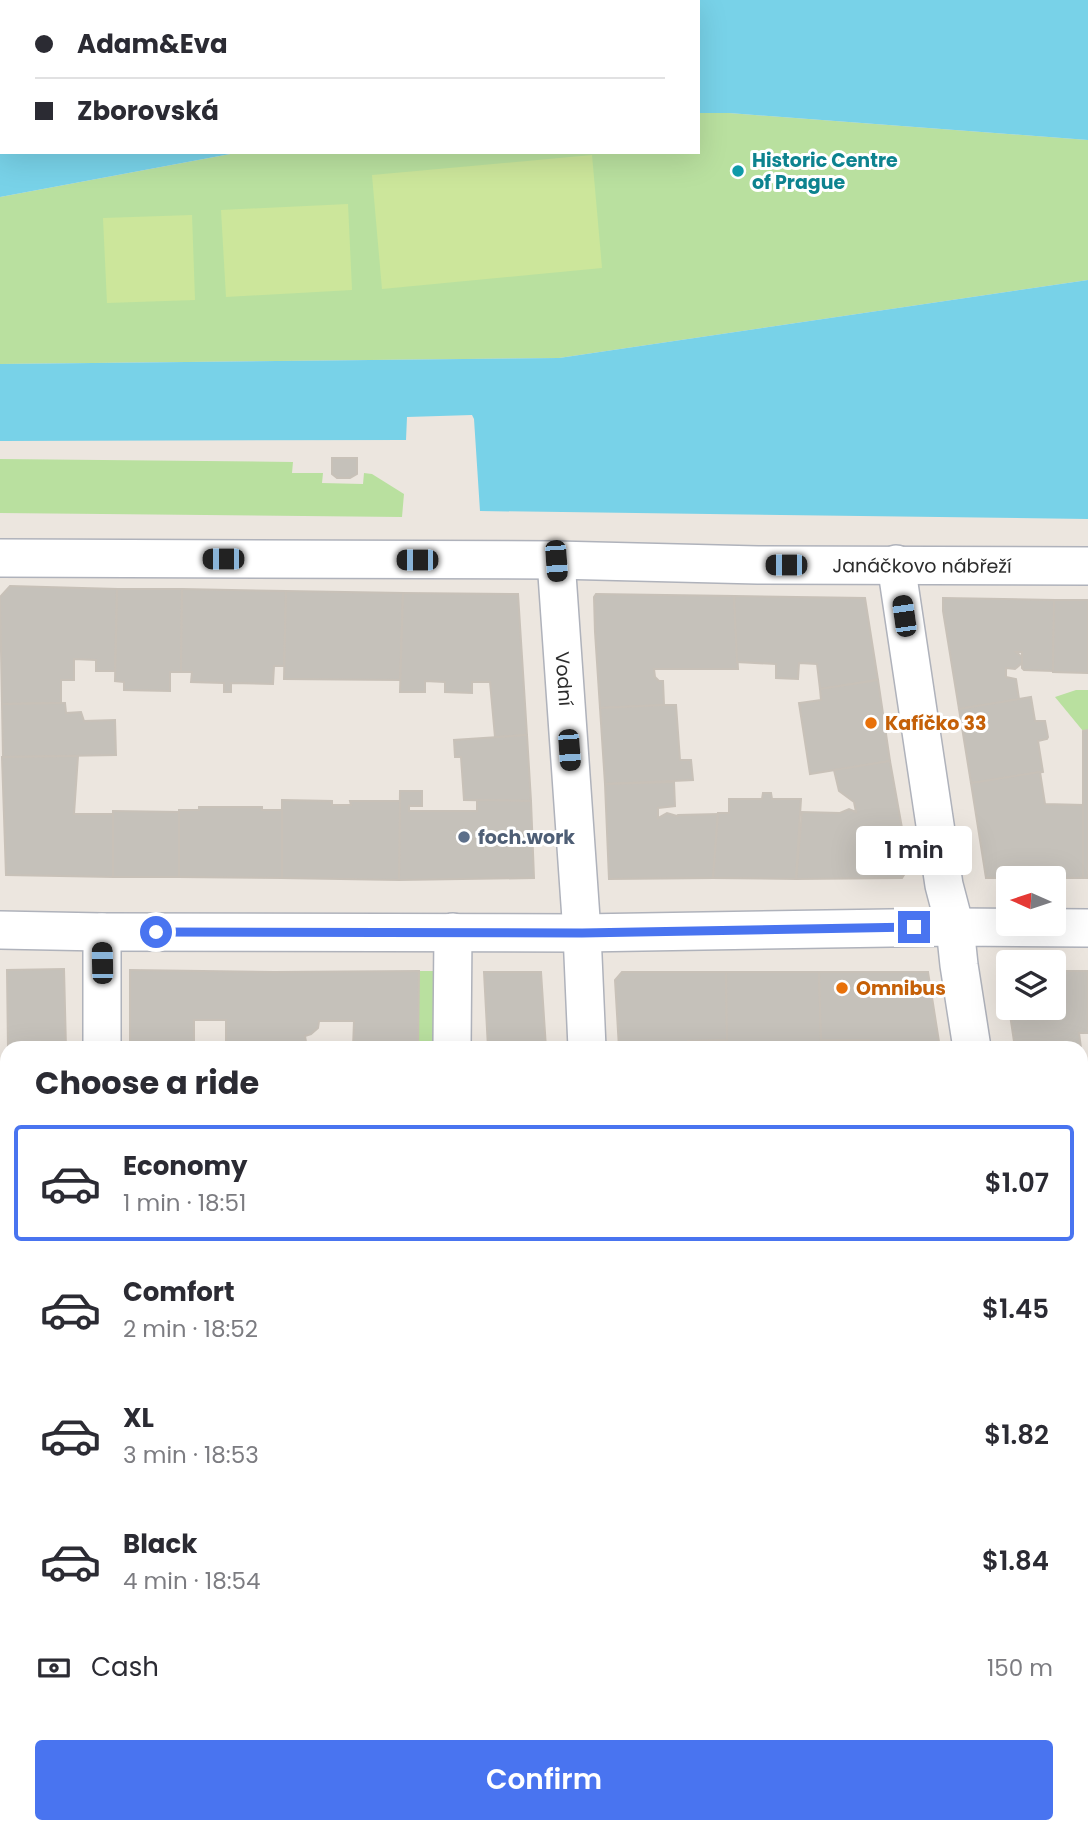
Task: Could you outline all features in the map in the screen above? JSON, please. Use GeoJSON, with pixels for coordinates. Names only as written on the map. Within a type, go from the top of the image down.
{"type":"FeatureCollection","features":[{"type":"Feature","properties":{"kind":"street","name":"Janáčkovo nábřeží"},"geometry":{"type":"LineString","coordinates":[[0,558],[1088,566]]}},
{"type":"Feature","properties":{"kind":"street","name":"Vodní"},"geometry":{"type":"LineString","coordinates":[[556,561],[582,933],[587,1041]]}},
{"type":"Feature","properties":{"kind":"street"},"geometry":{"type":"LineString","coordinates":[[896,565],[944,884],[955,927],[971,1041]]}},
{"type":"Feature","properties":{"kind":"street"},"geometry":{"type":"LineString","coordinates":[[0,930],[582,933],[955,927],[1088,928]]}},
{"type":"Feature","properties":{"kind":"street"},"geometry":{"type":"LineString","coordinates":[[102,932],[102,1041]]}},
{"type":"Feature","properties":{"kind":"street"},"geometry":{"type":"LineString","coordinates":[[452,1041],[453,932]]}},
{"type":"Feature","properties":{"kind":"green space"},"geometry":{"type":"Polygon","coordinates":[[[700,113],[1088,140],[1088,280],[559,358],[0,364],[0,197],[230,154],[700,154],[700,113]]]}},
{"type":"Feature","properties":{"kind":"green space"},"geometry":{"type":"Polygon","coordinates":[[[592,155],[602,268],[382,289],[372,175],[592,155]]]}},
{"type":"Feature","properties":{"kind":"green space"},"geometry":{"type":"Polygon","coordinates":[[[348,204],[352,290],[226,297],[221,210],[348,204]]]}},
{"type":"Feature","properties":{"kind":"green space"},"geometry":{"type":"Polygon","coordinates":[[[192,215],[195,300],[107,303],[103,218],[192,215]]]}},
{"type":"Feature","properties":{"kind":"green space"},"geometry":{"type":"Polygon","coordinates":[[[0,459],[293,462],[292,473],[323,473],[322,483],[363,484],[364,473],[372,474],[404,494],[402,517],[0,513],[0,459]]]}},
{"type":"Feature","properties":{"kind":"green space"},"geometry":{"type":"Polygon","coordinates":[[[1076,690],[1088,690],[1088,730],[1083,731],[1055,697],[1076,690]]]}},
{"type":"Feature","properties":{"kind":"green space"},"geometry":{"type":"Polygon","coordinates":[[[419,971],[436,971],[433,1041],[418,1041],[419,971]]]}},
{"type":"Feature","properties":{"kind":"water"},"geometry":{"type":"Polygon","coordinates":[[[700,0],[1088,0],[1088,140],[700,113],[700,0]]]}},
{"type":"Feature","properties":{"kind":"water"},"geometry":{"type":"Polygon","coordinates":[[[0,154],[230,154],[0,197],[0,154]]]}},
{"type":"Feature","properties":{"kind":"water"},"geometry":{"type":"Polygon","coordinates":[[[1088,280],[1088,519],[480,511],[472,415],[407,417],[406,440],[0,441],[0,364],[559,358],[1088,280]]]}},
{"type":"Feature","properties":{"kind":"building"},"geometry":{"type":"Polygon","coordinates":[[[332,458],[357,458],[357,474],[350,478],[337,478],[332,474],[332,458]]]}},
{"type":"Feature","properties":{"kind":"building"},"geometry":{"type":"Polygon","coordinates":[[[10,586],[117,589],[115,671],[96,671],[96,660],[74,659],[74,680],[61,680],[61,703],[2,704],[0,597],[10,586]]]}},
{"type":"Feature","properties":{"kind":"building"},"geometry":{"type":"Polygon","coordinates":[[[117,589],[182,589],[181,672],[170,672],[170,691],[124,690],[124,682],[115,681],[117,589]]]}},
{"type":"Feature","properties":{"kind":"building"},"geometry":{"type":"Polygon","coordinates":[[[182,589],[286,591],[284,666],[274,666],[273,684],[231,683],[231,692],[224,692],[224,683],[191,682],[192,672],[181,672],[182,589]]]}},
{"type":"Feature","properties":{"kind":"building"},"geometry":{"type":"Polygon","coordinates":[[[286,591],[403,593],[400,680],[284,679],[286,591]]]}},
{"type":"Feature","properties":{"kind":"building"},"geometry":{"type":"Polygon","coordinates":[[[403,593],[518,594],[527,735],[495,737],[490,682],[472,682],[472,693],[445,692],[445,682],[425,681],[425,692],[400,692],[403,593]]]}},
{"type":"Feature","properties":{"kind":"building"},"geometry":{"type":"Polygon","coordinates":[[[596,594],[734,596],[738,669],[654,669],[655,677],[663,681],[664,705],[600,708],[595,632],[596,594]]]}},
{"type":"Feature","properties":{"kind":"building"},"geometry":{"type":"Polygon","coordinates":[[[734,596],[865,598],[878,680],[820,689],[817,664],[799,663],[798,679],[776,678],[776,664],[737,662],[734,596]]]}},
{"type":"Feature","properties":{"kind":"building"},"geometry":{"type":"Polygon","coordinates":[[[943,598],[1054,600],[1053,671],[1024,670],[1022,663],[1015,669],[1006,668],[1006,677],[1016,679],[1019,699],[959,709],[943,598]]]}},
{"type":"Feature","properties":{"kind":"building"},"geometry":{"type":"Polygon","coordinates":[[[1054,600],[1088,600],[1088,673],[1053,672],[1054,600]]]}},
{"type":"Feature","properties":{"kind":"building"},"geometry":{"type":"Polygon","coordinates":[[[878,680],[890,761],[810,774],[799,703],[821,700],[820,689],[878,680]]]}},
{"type":"Feature","properties":{"kind":"building"},"geometry":{"type":"Polygon","coordinates":[[[1031,697],[1035,721],[1045,721],[1048,737],[1038,741],[1043,772],[971,783],[959,709],[1031,697]]]}},
{"type":"Feature","properties":{"kind":"building"},"geometry":{"type":"Polygon","coordinates":[[[65,703],[66,713],[81,712],[84,721],[115,720],[116,755],[3,757],[2,704],[65,703]]]}},
{"type":"Feature","properties":{"kind":"building"},"geometry":{"type":"Polygon","coordinates":[[[676,705],[680,760],[691,760],[693,780],[605,784],[600,708],[676,705]]]}},
{"type":"Feature","properties":{"kind":"building"},"geometry":{"type":"Polygon","coordinates":[[[1088,730],[1088,878],[1083,878],[1083,731],[1088,730]]]}},
{"type":"Feature","properties":{"kind":"building"},"geometry":{"type":"Polygon","coordinates":[[[527,735],[531,801],[464,800],[461,757],[455,757],[454,740],[527,735]]]}},
{"type":"Feature","properties":{"kind":"building"},"geometry":{"type":"Polygon","coordinates":[[[78,756],[74,814],[114,814],[113,877],[6,875],[2,757],[78,756]]]}},
{"type":"Feature","properties":{"kind":"building"},"geometry":{"type":"Polygon","coordinates":[[[890,761],[909,867],[902,878],[796,879],[802,812],[840,813],[849,809],[856,812],[854,802],[839,791],[834,770],[890,761]]]}},
{"type":"Feature","properties":{"kind":"building"},"geometry":{"type":"Polygon","coordinates":[[[1040,772],[1045,804],[1083,805],[1083,878],[1066,878],[1066,866],[996,866],[996,878],[986,878],[971,783],[1040,772]]]}},
{"type":"Feature","properties":{"kind":"building"},"geometry":{"type":"Polygon","coordinates":[[[674,782],[675,806],[658,808],[658,818],[667,813],[677,816],[718,814],[713,878],[609,879],[605,784],[674,782]]]}},
{"type":"Feature","properties":{"kind":"building"},"geometry":{"type":"Polygon","coordinates":[[[400,791],[422,791],[422,806],[409,806],[409,811],[477,811],[477,800],[531,801],[534,878],[399,880],[400,791]]]}},
{"type":"Feature","properties":{"kind":"building"},"geometry":{"type":"Polygon","coordinates":[[[763,793],[771,793],[772,799],[801,799],[796,879],[713,878],[718,813],[729,813],[729,799],[762,799],[763,793]]]}},
{"type":"Feature","properties":{"kind":"building"},"geometry":{"type":"Polygon","coordinates":[[[282,800],[332,801],[332,805],[351,805],[350,801],[400,801],[399,880],[282,878],[282,800]]]}},
{"type":"Feature","properties":{"kind":"building"},"geometry":{"type":"Polygon","coordinates":[[[199,807],[262,807],[262,810],[282,810],[282,878],[179,877],[179,810],[199,810],[199,807]]]}},
{"type":"Feature","properties":{"kind":"building"},"geometry":{"type":"Polygon","coordinates":[[[113,811],[179,812],[179,877],[113,877],[113,811]]]}},
{"type":"Feature","properties":{"kind":"building"},"geometry":{"type":"Polygon","coordinates":[[[64,969],[66,1041],[8,1041],[7,970],[64,969]]]}},
{"type":"Feature","properties":{"kind":"building"},"geometry":{"type":"Polygon","coordinates":[[[130,970],[419,971],[418,1041],[353,1041],[354,1021],[319,1021],[318,1028],[305,1036],[306,1041],[226,1041],[226,1020],[194,1020],[194,1041],[130,1041],[130,970]]]}},
{"type":"Feature","properties":{"kind":"building"},"geometry":{"type":"Polygon","coordinates":[[[1066,971],[1088,971],[1088,1033],[1079,1033],[1080,1041],[1014,1041],[1011,1020],[1066,1020],[1066,971]]]}},
{"type":"Feature","properties":{"kind":"building"},"geometry":{"type":"Polygon","coordinates":[[[484,972],[541,972],[546,1041],[488,1041],[484,972]]]}},
{"type":"Feature","properties":{"kind":"building"},"geometry":{"type":"Polygon","coordinates":[[[622,972],[726,972],[727,1040],[619,1041],[615,980],[622,972]]]}},
{"type":"Feature","properties":{"kind":"building"},"geometry":{"type":"Polygon","coordinates":[[[726,972],[819,972],[821,1041],[727,1041],[726,972]]]}},
{"type":"Feature","properties":{"kind":"building"},"geometry":{"type":"Polygon","coordinates":[[[819,972],[928,972],[939,1041],[821,1040],[819,972]]]}},
{"type":"Feature","properties":{"kind":"place","name":"Historic Centre of Prague"},"geometry":{"type":"Point","coordinates":[738,171]}},
{"type":"Feature","properties":{"kind":"place","name":"Kafíčko 33"},"geometry":{"type":"Point","coordinates":[871,723]}},
{"type":"Feature","properties":{"kind":"place","name":"foch.work"},"geometry":{"type":"Point","coordinates":[464,837]}},
{"type":"Feature","properties":{"kind":"place","name":"Omnibus"},"geometry":{"type":"Point","coordinates":[842,988]}},
{"type":"Feature","properties":{"kind":"route"},"geometry":{"type":"LineString","coordinates":[[156,932],[582,933],[914,927]]}}]}
